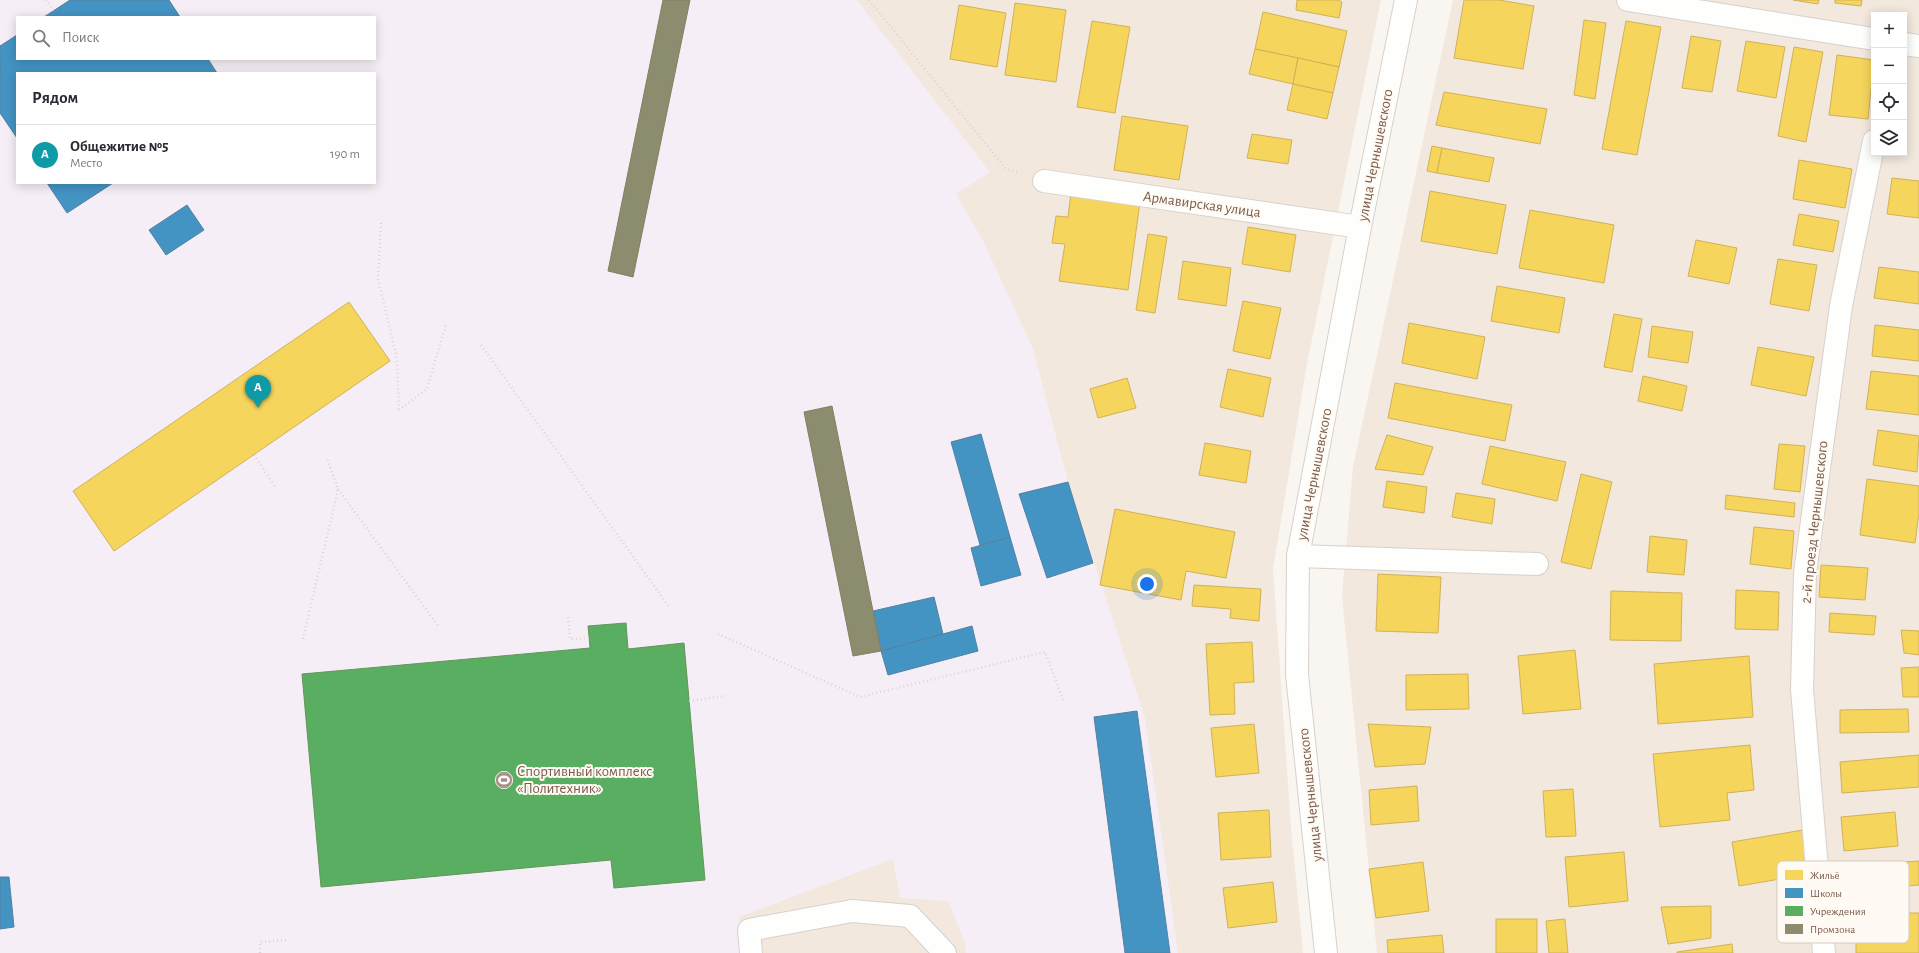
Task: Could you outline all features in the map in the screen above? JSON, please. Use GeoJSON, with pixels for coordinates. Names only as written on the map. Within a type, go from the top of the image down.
{"type":"FeatureCollection","features":[{"type":"Feature","properties":{"kind":"street","name":"улица Чернышевского"},"geometry":{"type":"LineString","coordinates":[[1326,953],[1297,674],[1298,556],[1360,227],[1406,0]]}},
{"type":"Feature","properties":{"kind":"street"},"geometry":{"type":"LineString","coordinates":[[1628,0],[1871,39]]}},
{"type":"Feature","properties":{"kind":"street"},"geometry":{"type":"LineString","coordinates":[[1907,44],[1919,46]]}},
{"type":"Feature","properties":{"kind":"street","name":"2-й проезд Чернышевского"},"geometry":{"type":"LineString","coordinates":[[1816,861],[1802,689],[1805,573],[1841,306],[1871,156]]}},
{"type":"Feature","properties":{"kind":"street","name":"Армавирская улица"},"geometry":{"type":"LineString","coordinates":[[1044,181],[1360,227]]}},
{"type":"Feature","properties":{"kind":"street"},"geometry":{"type":"LineString","coordinates":[[1298,556],[1538,564]]}},
{"type":"Feature","properties":{"kind":"street"},"geometry":{"type":"LineString","coordinates":[[751,953],[749,930],[852,911],[910,916],[945,953]]}},
{"type":"Feature","properties":{"kind":"street","name":"2-й проезд Чернышевского"},"geometry":{"type":"LineString","coordinates":[[1823,943],[1824,953]]}},
{"type":"Feature","properties":{"kind":"path"},"geometry":{"type":"LineString","coordinates":[[46,0],[54,11]]}},
{"type":"Feature","properties":{"kind":"path"},"geometry":{"type":"LineString","coordinates":[[869,0],[1006,169],[1044,181]]}},
{"type":"Feature","properties":{"kind":"path"},"geometry":{"type":"LineString","coordinates":[[381,223],[378,279],[397,359],[399,410],[427,389],[446,324]]}},
{"type":"Feature","properties":{"kind":"path"},"geometry":{"type":"LineString","coordinates":[[481,344],[670,608]]}},
{"type":"Feature","properties":{"kind":"path"},"geometry":{"type":"LineString","coordinates":[[254,455],[276,488]]}},
{"type":"Feature","properties":{"kind":"path"},"geometry":{"type":"LineString","coordinates":[[327,458],[338,489],[439,628]]}},
{"type":"Feature","properties":{"kind":"path"},"geometry":{"type":"LineString","coordinates":[[303,639],[338,489]]}},
{"type":"Feature","properties":{"kind":"path"},"geometry":{"type":"LineString","coordinates":[[568,617],[570,639],[589,638]]}},
{"type":"Feature","properties":{"kind":"path"},"geometry":{"type":"LineString","coordinates":[[718,634],[860,697],[1045,652],[1064,702]]}},
{"type":"Feature","properties":{"kind":"path"},"geometry":{"type":"LineString","coordinates":[[689,701],[725,696]]}},
{"type":"Feature","properties":{"kind":"path"},"geometry":{"type":"LineString","coordinates":[[260,953],[260,942],[289,940]]}},
{"type":"Feature","properties":{"kind":"shaded area"},"geometry":{"type":"Polygon","coordinates":[[[0,0],[1381,0],[1306,369],[1273,569],[1291,827],[1303,953],[0,953],[0,0]]]}},
{"type":"Feature","properties":{"kind":"shaded area"},"geometry":{"type":"Polygon","coordinates":[[[0,0],[857,0],[990,172],[956,194],[983,241],[1033,349],[1068,482],[1145,718],[1178,953],[966,953],[965,942],[948,901],[900,898],[893,859],[739,917],[741,953],[0,953],[0,0]]]}},
{"type":"Feature","properties":{"kind":"shaded area"},"geometry":{"type":"Polygon","coordinates":[[[1453,0],[1919,0],[1919,953],[1377,953],[1342,596],[1353,467],[1453,0]]]}},
{"type":"Feature","properties":{"kind":"building: Жильё"},"geometry":{"type":"Polygon","coordinates":[[[1297,0],[1338,0],[1342,2],[1339,18],[1296,10],[1297,0]]]}},
{"type":"Feature","properties":{"kind":"building: Жильё"},"geometry":{"type":"Polygon","coordinates":[[[1464,0],[1499,0],[1534,6],[1523,69],[1454,58],[1464,0]]]}},
{"type":"Feature","properties":{"kind":"building: Жильё"},"geometry":{"type":"Polygon","coordinates":[[[1793,0],[1819,0],[1818,4],[1793,0]]]}},
{"type":"Feature","properties":{"kind":"building: Жильё"},"geometry":{"type":"Polygon","coordinates":[[[1835,0],[1862,0],[1861,6],[1835,3],[1835,0]]]}},
{"type":"Feature","properties":{"kind":"building: Жильё"},"geometry":{"type":"Polygon","coordinates":[[[1015,3],[1066,10],[1056,82],[1005,75],[1015,3]]]}},
{"type":"Feature","properties":{"kind":"building: Жильё"},"geometry":{"type":"Polygon","coordinates":[[[959,5],[1006,13],[997,67],[950,59],[959,5]]]}},
{"type":"Feature","properties":{"kind":"building: Жильё"},"geometry":{"type":"Polygon","coordinates":[[[1263,12],[1347,31],[1339,67],[1255,49],[1263,12]]]}},
{"type":"Feature","properties":{"kind":"building: Жильё"},"geometry":{"type":"Polygon","coordinates":[[[1584,20],[1606,23],[1595,99],[1574,95],[1584,20]]]}},
{"type":"Feature","properties":{"kind":"building: Жильё"},"geometry":{"type":"Polygon","coordinates":[[[1092,21],[1130,27],[1115,113],[1077,107],[1092,21]]]}},
{"type":"Feature","properties":{"kind":"building: Жильё"},"geometry":{"type":"Polygon","coordinates":[[[1626,21],[1661,27],[1637,155],[1602,149],[1626,21]]]}},
{"type":"Feature","properties":{"kind":"building: Жильё"},"geometry":{"type":"Polygon","coordinates":[[[1691,36],[1721,41],[1712,92],[1682,88],[1691,36]]]}},
{"type":"Feature","properties":{"kind":"building: Жильё"},"geometry":{"type":"Polygon","coordinates":[[[1746,41],[1785,47],[1776,98],[1737,91],[1746,41]]]}},
{"type":"Feature","properties":{"kind":"building: Жильё"},"geometry":{"type":"Polygon","coordinates":[[[1794,47],[1823,52],[1806,142],[1778,136],[1794,47]]]}},
{"type":"Feature","properties":{"kind":"building: Жильё"},"geometry":{"type":"Polygon","coordinates":[[[1255,49],[1298,58],[1293,84],[1249,74],[1255,49]]]}},
{"type":"Feature","properties":{"kind":"building: Жильё"},"geometry":{"type":"Polygon","coordinates":[[[1837,55],[1871,60],[1871,90],[1868,119],[1829,115],[1837,55]]]}},
{"type":"Feature","properties":{"kind":"building: Жильё"},"geometry":{"type":"Polygon","coordinates":[[[1298,58],[1339,67],[1333,93],[1293,84],[1298,58]]]}},
{"type":"Feature","properties":{"kind":"building: Жильё"},"geometry":{"type":"Polygon","coordinates":[[[1293,84],[1333,93],[1327,119],[1287,110],[1293,84]]]}},
{"type":"Feature","properties":{"kind":"building: Жильё"},"geometry":{"type":"Polygon","coordinates":[[[1444,92],[1547,109],[1540,144],[1436,125],[1444,92]]]}},
{"type":"Feature","properties":{"kind":"building: Жильё"},"geometry":{"type":"Polygon","coordinates":[[[1122,116],[1188,126],[1179,180],[1114,170],[1122,116]]]}},
{"type":"Feature","properties":{"kind":"building: Жильё"},"geometry":{"type":"Polygon","coordinates":[[[1252,134],[1292,140],[1288,164],[1247,158],[1252,134]]]}},
{"type":"Feature","properties":{"kind":"building: Жильё"},"geometry":{"type":"Polygon","coordinates":[[[1432,146],[1442,148],[1437,173],[1427,171],[1432,146]]]}},
{"type":"Feature","properties":{"kind":"building: Жильё"},"geometry":{"type":"Polygon","coordinates":[[[1442,148],[1494,158],[1489,182],[1437,173],[1442,148]]]}},
{"type":"Feature","properties":{"kind":"building: Жильё"},"geometry":{"type":"Polygon","coordinates":[[[1799,160],[1852,169],[1845,208],[1793,199],[1799,160]]]}},
{"type":"Feature","properties":{"kind":"building: Жильё"},"geometry":{"type":"Polygon","coordinates":[[[1892,178],[1919,181],[1919,218],[1887,214],[1892,178]]]}},
{"type":"Feature","properties":{"kind":"building: Жильё"},"geometry":{"type":"Polygon","coordinates":[[[1430,191],[1506,205],[1497,254],[1421,241],[1430,191]]]}},
{"type":"Feature","properties":{"kind":"building: Жильё"},"geometry":{"type":"Polygon","coordinates":[[[1071,193],[1140,202],[1128,290],[1059,281],[1065,244],[1052,243],[1056,216],[1068,217],[1071,193]]]}},
{"type":"Feature","properties":{"kind":"building: Жильё"},"geometry":{"type":"Polygon","coordinates":[[[1530,210],[1614,225],[1604,283],[1519,268],[1530,210]]]}},
{"type":"Feature","properties":{"kind":"building: Жильё"},"geometry":{"type":"Polygon","coordinates":[[[1799,214],[1839,221],[1833,252],[1793,245],[1799,214]]]}},
{"type":"Feature","properties":{"kind":"building: Жильё"},"geometry":{"type":"Polygon","coordinates":[[[1248,227],[1296,235],[1290,272],[1242,264],[1248,227]]]}},
{"type":"Feature","properties":{"kind":"building: Жильё"},"geometry":{"type":"Polygon","coordinates":[[[1148,234],[1167,237],[1155,313],[1136,310],[1148,234]]]}},
{"type":"Feature","properties":{"kind":"building: Жильё"},"geometry":{"type":"Polygon","coordinates":[[[1696,240],[1737,248],[1729,284],[1688,276],[1696,240]]]}},
{"type":"Feature","properties":{"kind":"building: Жильё"},"geometry":{"type":"Polygon","coordinates":[[[1778,259],[1817,265],[1809,311],[1770,304],[1778,259]]]}},
{"type":"Feature","properties":{"kind":"building: Жильё"},"geometry":{"type":"Polygon","coordinates":[[[1183,261],[1231,268],[1226,306],[1178,299],[1183,261]]]}},
{"type":"Feature","properties":{"kind":"building: Жильё"},"geometry":{"type":"Polygon","coordinates":[[[1879,267],[1919,272],[1919,304],[1874,298],[1879,267]]]}},
{"type":"Feature","properties":{"kind":"building: Жильё"},"geometry":{"type":"Polygon","coordinates":[[[1497,286],[1565,298],[1559,333],[1491,321],[1497,286]]]}},
{"type":"Feature","properties":{"kind":"building: Жильё"},"geometry":{"type":"Polygon","coordinates":[[[1243,301],[1281,308],[1270,359],[1233,351],[1243,301]]]}},
{"type":"Feature","properties":{"kind":"building: Жильё"},"geometry":{"type":"Polygon","coordinates":[[[349,302],[390,361],[114,551],[73,491],[349,302]]]}},
{"type":"Feature","properties":{"kind":"building: Жильё"},"geometry":{"type":"Polygon","coordinates":[[[1614,314],[1642,319],[1632,372],[1604,367],[1614,314]]]}},
{"type":"Feature","properties":{"kind":"building: Жильё"},"geometry":{"type":"Polygon","coordinates":[[[1409,323],[1485,337],[1477,379],[1402,363],[1409,323]]]}},
{"type":"Feature","properties":{"kind":"building: Жильё"},"geometry":{"type":"Polygon","coordinates":[[[1875,325],[1919,330],[1919,361],[1872,356],[1875,325]]]}},
{"type":"Feature","properties":{"kind":"building: Жильё"},"geometry":{"type":"Polygon","coordinates":[[[1652,326],[1693,332],[1688,363],[1648,357],[1652,326]]]}},
{"type":"Feature","properties":{"kind":"building: Жильё"},"geometry":{"type":"Polygon","coordinates":[[[1758,347],[1814,357],[1806,396],[1751,385],[1758,347]]]}},
{"type":"Feature","properties":{"kind":"building: Жильё"},"geometry":{"type":"Polygon","coordinates":[[[1228,369],[1271,378],[1263,417],[1220,407],[1228,369]]]}},
{"type":"Feature","properties":{"kind":"building: Жильё"},"geometry":{"type":"Polygon","coordinates":[[[1871,371],[1919,376],[1919,415],[1866,409],[1871,371]]]}},
{"type":"Feature","properties":{"kind":"building: Жильё"},"geometry":{"type":"Polygon","coordinates":[[[1643,376],[1687,386],[1682,411],[1638,401],[1643,376]]]}},
{"type":"Feature","properties":{"kind":"building: Жильё"},"geometry":{"type":"Polygon","coordinates":[[[1127,378],[1136,408],[1098,418],[1090,389],[1127,378]]]}},
{"type":"Feature","properties":{"kind":"building: Жильё"},"geometry":{"type":"Polygon","coordinates":[[[1395,383],[1512,405],[1505,441],[1388,418],[1395,383]]]}},
{"type":"Feature","properties":{"kind":"building: Жильё"},"geometry":{"type":"Polygon","coordinates":[[[1878,430],[1919,436],[1917,472],[1873,465],[1878,430]]]}},
{"type":"Feature","properties":{"kind":"building: Жильё"},"geometry":{"type":"Polygon","coordinates":[[[1387,435],[1433,447],[1423,475],[1375,469],[1387,435]]]}},
{"type":"Feature","properties":{"kind":"building: Жильё"},"geometry":{"type":"Polygon","coordinates":[[[1205,443],[1251,451],[1246,483],[1199,475],[1205,443]]]}},
{"type":"Feature","properties":{"kind":"building: Жильё"},"geometry":{"type":"Polygon","coordinates":[[[1779,444],[1805,446],[1800,492],[1774,489],[1779,444]]]}},
{"type":"Feature","properties":{"kind":"building: Жильё"},"geometry":{"type":"Polygon","coordinates":[[[1490,446],[1566,462],[1557,501],[1482,484],[1490,446]]]}},
{"type":"Feature","properties":{"kind":"building: Жильё"},"geometry":{"type":"Polygon","coordinates":[[[1581,474],[1612,482],[1591,569],[1561,562],[1581,474]]]}},
{"type":"Feature","properties":{"kind":"building: Жильё"},"geometry":{"type":"Polygon","coordinates":[[[1867,479],[1919,486],[1919,513],[1915,543],[1860,535],[1867,479]]]}},
{"type":"Feature","properties":{"kind":"building: Жильё"},"geometry":{"type":"Polygon","coordinates":[[[1387,481],[1427,487],[1424,513],[1383,507],[1387,481]]]}},
{"type":"Feature","properties":{"kind":"building: Жильё"},"geometry":{"type":"Polygon","coordinates":[[[1456,493],[1495,499],[1492,524],[1452,517],[1456,493]]]}},
{"type":"Feature","properties":{"kind":"building: Жильё"},"geometry":{"type":"Polygon","coordinates":[[[1726,495],[1795,503],[1794,517],[1725,509],[1726,495]]]}},
{"type":"Feature","properties":{"kind":"building: Жильё"},"geometry":{"type":"Polygon","coordinates":[[[1115,509],[1235,532],[1226,578],[1186,571],[1181,600],[1100,585],[1115,509]]]}},
{"type":"Feature","properties":{"kind":"building: Жильё"},"geometry":{"type":"Polygon","coordinates":[[[1754,527],[1794,531],[1791,569],[1750,564],[1754,527]]]}},
{"type":"Feature","properties":{"kind":"building: Жильё"},"geometry":{"type":"Polygon","coordinates":[[[1650,536],[1687,540],[1684,575],[1647,572],[1650,536]]]}},
{"type":"Feature","properties":{"kind":"building: Жильё"},"geometry":{"type":"Polygon","coordinates":[[[1821,565],[1868,568],[1865,600],[1819,597],[1821,565]]]}},
{"type":"Feature","properties":{"kind":"building: Жильё"},"geometry":{"type":"Polygon","coordinates":[[[1378,574],[1441,577],[1438,633],[1376,631],[1378,574]]]}},
{"type":"Feature","properties":{"kind":"building: Жильё"},"geometry":{"type":"Polygon","coordinates":[[[1194,585],[1261,589],[1259,621],[1230,618],[1231,609],[1192,606],[1194,585]]]}},
{"type":"Feature","properties":{"kind":"building: Жильё"},"geometry":{"type":"Polygon","coordinates":[[[1736,590],[1779,592],[1778,630],[1735,629],[1736,590]]]}},
{"type":"Feature","properties":{"kind":"building: Жильё"},"geometry":{"type":"Polygon","coordinates":[[[1611,591],[1682,593],[1681,641],[1610,640],[1611,591]]]}},
{"type":"Feature","properties":{"kind":"building: Жильё"},"geometry":{"type":"Polygon","coordinates":[[[1830,613],[1876,616],[1874,635],[1829,632],[1830,613]]]}},
{"type":"Feature","properties":{"kind":"building: Жильё"},"geometry":{"type":"Polygon","coordinates":[[[1901,630],[1919,631],[1919,655],[1904,653],[1901,630]]]}},
{"type":"Feature","properties":{"kind":"building: Жильё"},"geometry":{"type":"Polygon","coordinates":[[[1252,642],[1254,682],[1234,683],[1235,714],[1210,715],[1206,644],[1252,642]]]}},
{"type":"Feature","properties":{"kind":"building: Жильё"},"geometry":{"type":"Polygon","coordinates":[[[1575,650],[1581,709],[1523,714],[1518,656],[1575,650]]]}},
{"type":"Feature","properties":{"kind":"building: Жильё"},"geometry":{"type":"Polygon","coordinates":[[[1749,656],[1753,717],[1658,724],[1654,664],[1749,656]]]}},
{"type":"Feature","properties":{"kind":"building: Жильё"},"geometry":{"type":"Polygon","coordinates":[[[1919,667],[1919,697],[1903,697],[1901,668],[1919,667]]]}},
{"type":"Feature","properties":{"kind":"building: Жильё"},"geometry":{"type":"Polygon","coordinates":[[[1468,674],[1469,709],[1406,710],[1406,675],[1468,674]]]}},
{"type":"Feature","properties":{"kind":"building: Жильё"},"geometry":{"type":"Polygon","coordinates":[[[1908,709],[1909,732],[1840,733],[1840,710],[1908,709]]]}},
{"type":"Feature","properties":{"kind":"building: Жильё"},"geometry":{"type":"Polygon","coordinates":[[[1254,724],[1259,773],[1216,777],[1211,728],[1254,724]]]}},
{"type":"Feature","properties":{"kind":"building: Жильё"},"geometry":{"type":"Polygon","coordinates":[[[1368,724],[1431,727],[1425,764],[1375,767],[1368,724]]]}},
{"type":"Feature","properties":{"kind":"building: Жильё"},"geometry":{"type":"Polygon","coordinates":[[[1750,745],[1754,790],[1727,793],[1730,820],[1660,827],[1653,754],[1750,745]]]}},
{"type":"Feature","properties":{"kind":"building: Жильё"},"geometry":{"type":"Polygon","coordinates":[[[1919,755],[1919,787],[1842,793],[1840,762],[1919,755]]]}},
{"type":"Feature","properties":{"kind":"building: Жильё"},"geometry":{"type":"Polygon","coordinates":[[[1417,786],[1419,821],[1371,825],[1369,790],[1417,786]]]}},
{"type":"Feature","properties":{"kind":"building: Жильё"},"geometry":{"type":"Polygon","coordinates":[[[1573,789],[1576,836],[1546,837],[1543,791],[1573,789]]]}},
{"type":"Feature","properties":{"kind":"building: Жильё"},"geometry":{"type":"Polygon","coordinates":[[[1269,810],[1271,857],[1221,860],[1218,813],[1269,810]]]}},
{"type":"Feature","properties":{"kind":"building: Жильё"},"geometry":{"type":"Polygon","coordinates":[[[1895,812],[1898,846],[1844,851],[1841,817],[1895,812]]]}},
{"type":"Feature","properties":{"kind":"building: Жильё"},"geometry":{"type":"Polygon","coordinates":[[[1803,830],[1808,861],[1777,861],[1777,880],[1739,886],[1732,842],[1803,830]]]}},
{"type":"Feature","properties":{"kind":"building: Жильё"},"geometry":{"type":"Polygon","coordinates":[[[1624,852],[1628,901],[1569,907],[1565,857],[1624,852]]]}},
{"type":"Feature","properties":{"kind":"building: Жильё"},"geometry":{"type":"Polygon","coordinates":[[[1919,861],[1919,885],[1909,886],[1909,862],[1919,861]]]}},
{"type":"Feature","properties":{"kind":"building: Жильё"},"geometry":{"type":"Polygon","coordinates":[[[1423,862],[1429,911],[1376,918],[1369,869],[1423,862]]]}},
{"type":"Feature","properties":{"kind":"building: Жильё"},"geometry":{"type":"Polygon","coordinates":[[[1273,882],[1277,922],[1228,928],[1223,888],[1273,882]]]}},
{"type":"Feature","properties":{"kind":"building: Жильё"},"geometry":{"type":"Polygon","coordinates":[[[1711,906],[1711,938],[1668,944],[1661,907],[1711,906]]]}},
{"type":"Feature","properties":{"kind":"building: Жильё"},"geometry":{"type":"Polygon","coordinates":[[[1909,913],[1919,913],[1919,953],[1856,953],[1856,943],[1909,943],[1909,913]]]}},
{"type":"Feature","properties":{"kind":"building: Жильё"},"geometry":{"type":"Polygon","coordinates":[[[1496,919],[1537,919],[1537,953],[1496,953],[1496,919]]]}},
{"type":"Feature","properties":{"kind":"building: Жильё"},"geometry":{"type":"Polygon","coordinates":[[[1565,919],[1568,953],[1549,953],[1546,921],[1565,919]]]}},
{"type":"Feature","properties":{"kind":"building: Жильё"},"geometry":{"type":"Polygon","coordinates":[[[1442,935],[1444,953],[1388,953],[1387,940],[1442,935]]]}},
{"type":"Feature","properties":{"kind":"building: Жильё"},"geometry":{"type":"Polygon","coordinates":[[[1732,944],[1733,953],[1677,953],[1677,952],[1732,944]]]}},
{"type":"Feature","properties":{"kind":"building: Школы"},"geometry":{"type":"Polygon","coordinates":[[[70,0],[169,0],[179,16],[46,16],[70,0]]]}},
{"type":"Feature","properties":{"kind":"building: Школы"},"geometry":{"type":"Polygon","coordinates":[[[16,36],[16,60],[209,60],[216,72],[16,72],[16,137],[0,113],[0,46],[16,36]]]}},
{"type":"Feature","properties":{"kind":"building: Школы"},"geometry":{"type":"Polygon","coordinates":[[[48,184],[111,184],[67,213],[48,184]]]}},
{"type":"Feature","properties":{"kind":"building: Школы"},"geometry":{"type":"Polygon","coordinates":[[[187,205],[204,230],[166,255],[149,230],[187,205]]]}},
{"type":"Feature","properties":{"kind":"building: Школы"},"geometry":{"type":"Polygon","coordinates":[[[981,434],[1010,537],[980,545],[951,442],[981,434]]]}},
{"type":"Feature","properties":{"kind":"building: Школы"},"geometry":{"type":"Polygon","coordinates":[[[1068,482],[1093,563],[1047,578],[1019,494],[1068,482]]]}},
{"type":"Feature","properties":{"kind":"building: Школы"},"geometry":{"type":"Polygon","coordinates":[[[1010,537],[1021,575],[981,586],[971,548],[1010,537]]]}},
{"type":"Feature","properties":{"kind":"building: Школы"},"geometry":{"type":"Polygon","coordinates":[[[934,597],[943,634],[881,651],[873,611],[934,597]]]}},
{"type":"Feature","properties":{"kind":"building: Школы"},"geometry":{"type":"Polygon","coordinates":[[[972,626],[978,651],[888,675],[881,651],[972,626]]]}},
{"type":"Feature","properties":{"kind":"building: Школы"},"geometry":{"type":"Polygon","coordinates":[[[1137,711],[1170,953],[1125,953],[1094,717],[1137,711]]]}},
{"type":"Feature","properties":{"kind":"building: Школы"},"geometry":{"type":"Polygon","coordinates":[[[0,877],[9,877],[14,927],[0,929],[0,877]]]}},
{"type":"Feature","properties":{"kind":"building: Учреждения","name":"Спортивный комплекс «Политехник»"},"geometry":{"type":"Polygon","coordinates":[[[626,623],[628,649],[684,643],[705,880],[614,888],[611,860],[321,887],[302,674],[590,648],[588,626],[626,623]]]}},
{"type":"Feature","properties":{"kind":"building: Промзона"},"geometry":{"type":"Polygon","coordinates":[[[663,0],[690,0],[633,277],[608,271],[663,0]]]}},
{"type":"Feature","properties":{"kind":"building: Промзона"},"geometry":{"type":"Polygon","coordinates":[[[832,406],[881,651],[853,656],[804,412],[832,406]]]}},
{"type":"Feature","properties":{"kind":"place","name":"Общежитие №5"},"geometry":{"type":"Point","coordinates":[258,408]}},
{"type":"Feature","properties":{"kind":"place","name":"Спортивный комплекс «Политехник»"},"geometry":{"type":"Point","coordinates":[504,780]}}]}
